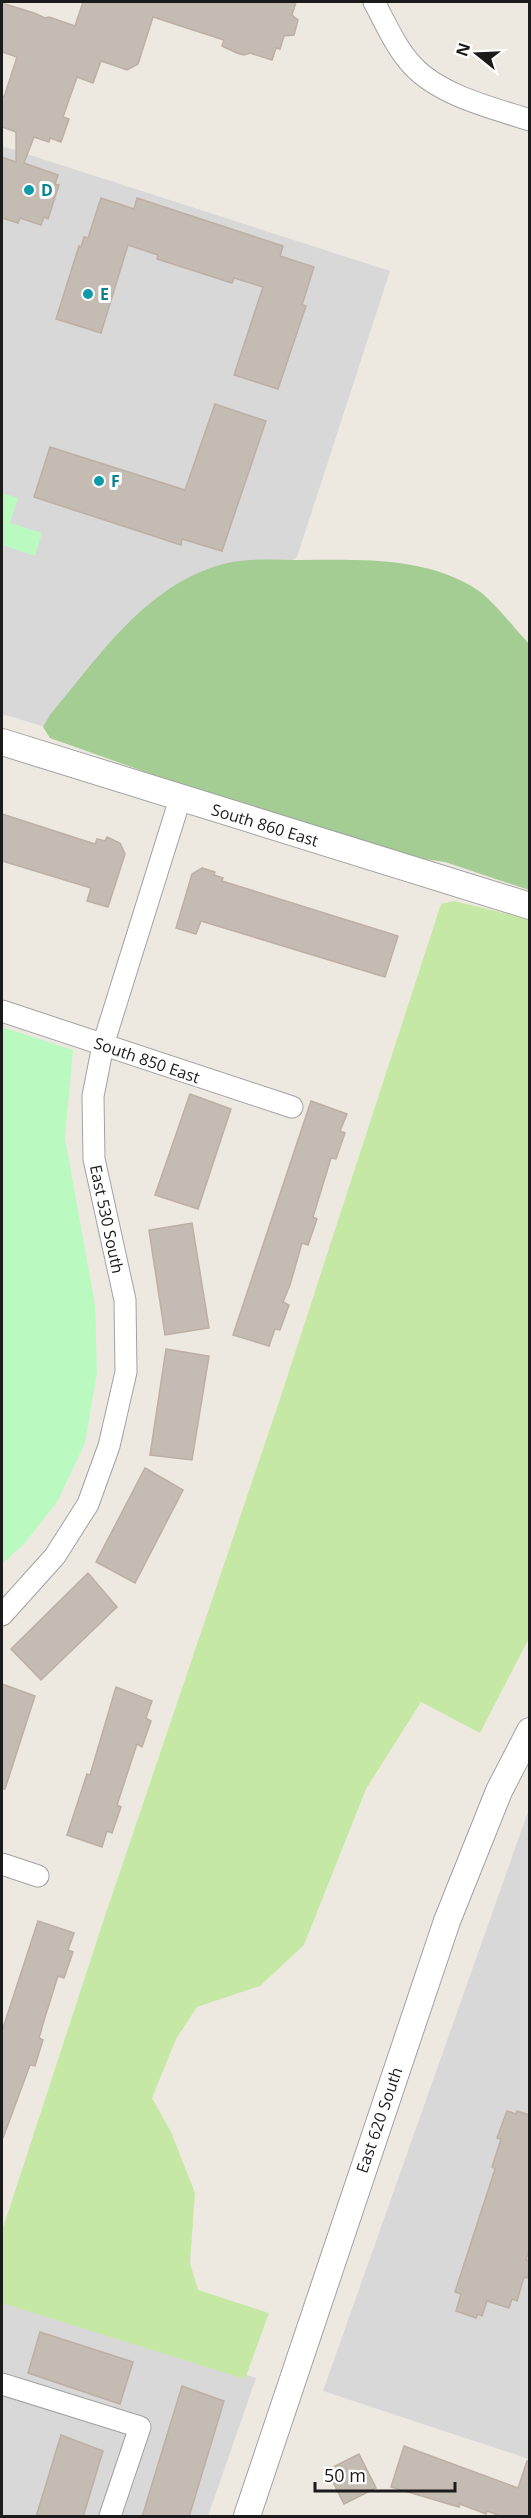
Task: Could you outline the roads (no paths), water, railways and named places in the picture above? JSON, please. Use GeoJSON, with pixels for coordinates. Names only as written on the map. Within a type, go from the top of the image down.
{"type":"FeatureCollection","features":[{"type":"Feature","properties":{"kind":"street"},"geometry":{"type":"LineString","coordinates":[[374,2],[411,65],[429,80],[473,102],[530,120]]}},
{"type":"Feature","properties":{"kind":"street","name":"South 860 East"},"geometry":{"type":"LineString","coordinates":[[2,742],[530,906]]}},
{"type":"Feature","properties":{"kind":"street","name":"East 530 South"},"geometry":{"type":"LineString","coordinates":[[2,1615],[55,1556],[88,1504],[109,1446],[126,1372],[125,1300],[94,1160],[93,1096],[103,1045],[180,798]]}},
{"type":"Feature","properties":{"kind":"street","name":"South 850 East"},"geometry":{"type":"LineString","coordinates":[[2,1011],[292,1107]]}},
{"type":"Feature","properties":{"kind":"street","name":"East 620 South"},"geometry":{"type":"LineString","coordinates":[[247,2517],[447,1921],[499,1791],[530,1731]]}},
{"type":"Feature","properties":{"kind":"street"},"geometry":{"type":"LineString","coordinates":[[2,1864],[38,1876]]}},
{"type":"Feature","properties":{"kind":"street"},"geometry":{"type":"LineString","coordinates":[[2,2384],[140,2427],[110,2517]]}},
{"type":"Feature","properties":{"kind":"place","name":"D"},"geometry":{"type":"Point","coordinates":[29,190]}},
{"type":"Feature","properties":{"kind":"place","name":"E"},"geometry":{"type":"Point","coordinates":[88,294]}},
{"type":"Feature","properties":{"kind":"place","name":"F"},"geometry":{"type":"Point","coordinates":[99,481]}}]}
